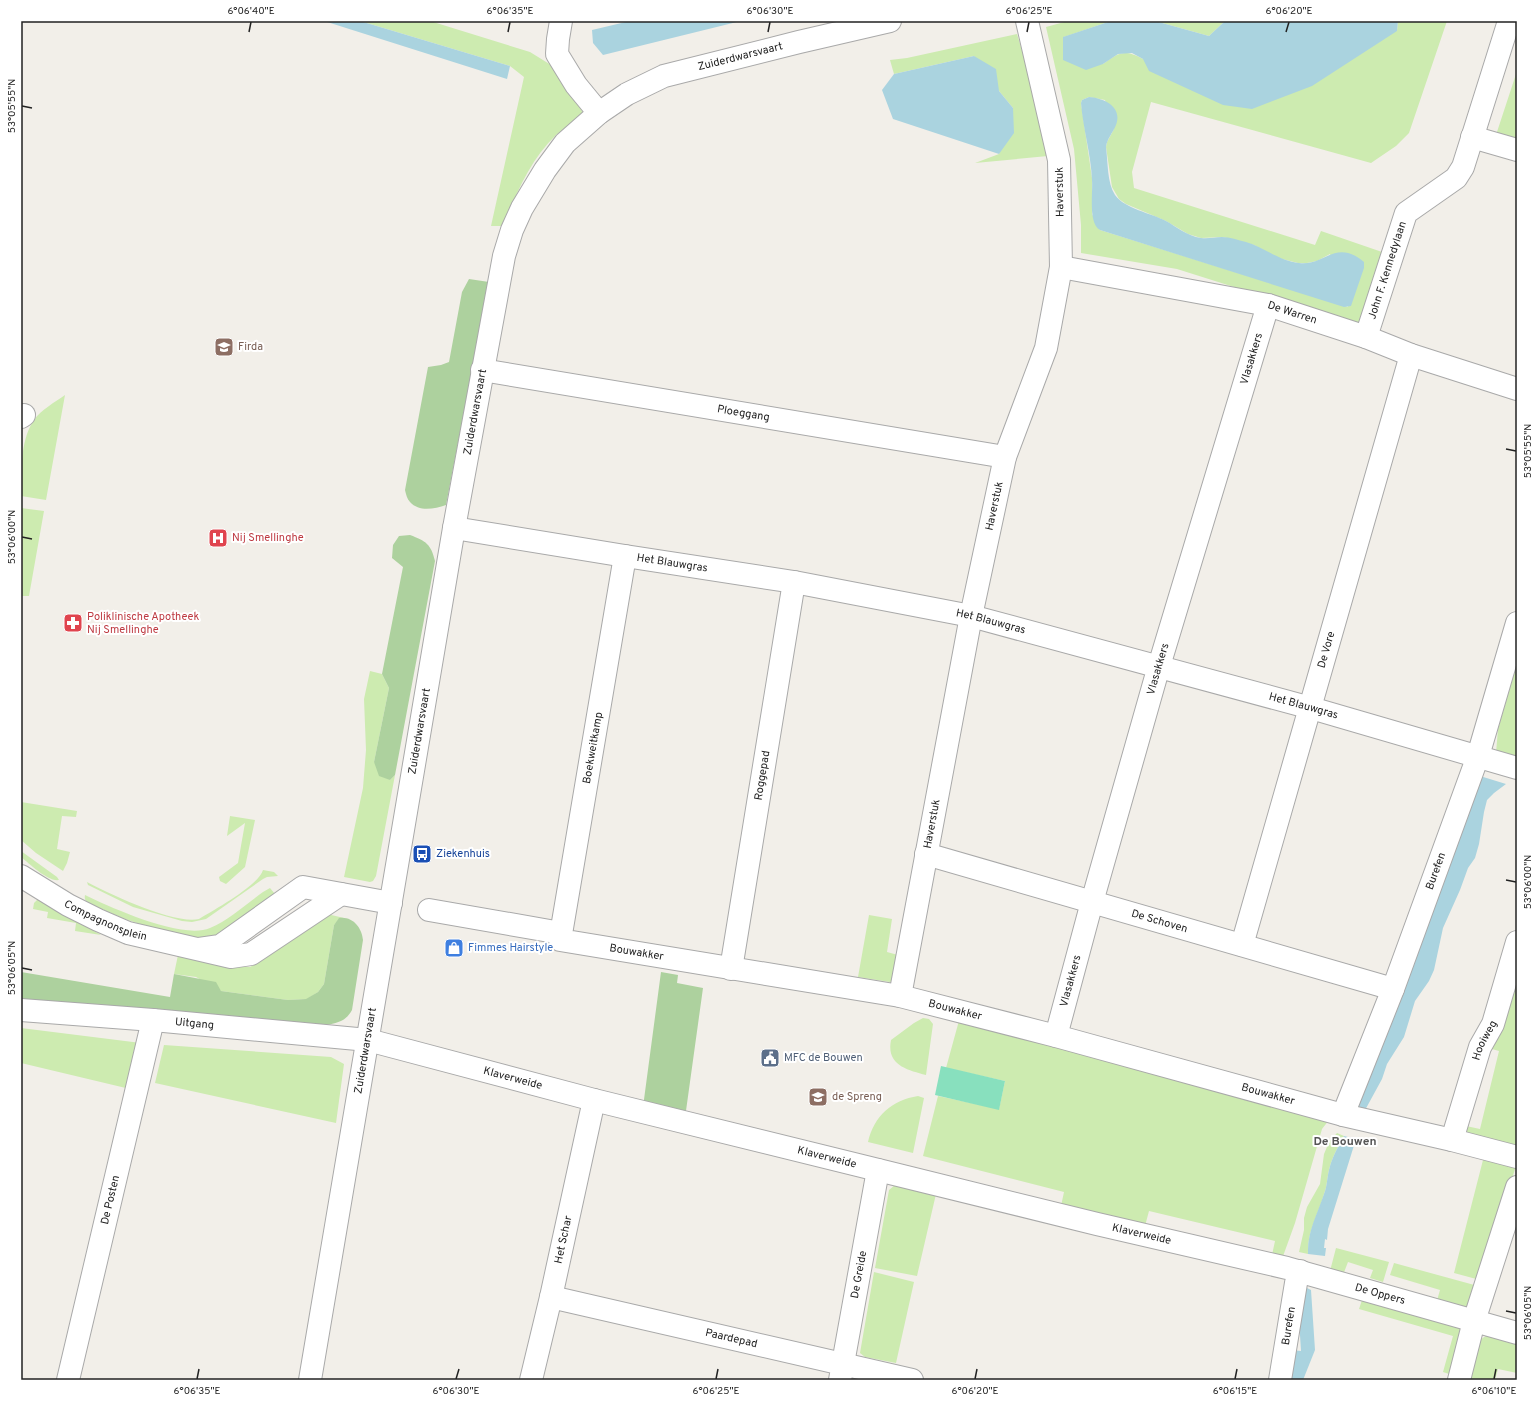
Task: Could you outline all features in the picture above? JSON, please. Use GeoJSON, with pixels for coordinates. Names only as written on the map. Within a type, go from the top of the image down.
{"type":"FeatureCollection","features":[{"type":"Feature","properties":{"kind":"street"},"geometry":{"type":"LineString","coordinates":[[561,21],[558,39],[558,54],[576,85],[599,113]]}},
{"type":"Feature","properties":{"kind":"street","name":"Zuiderdwarsvaart"},"geometry":{"type":"LineString","coordinates":[[310,1380],[482,370],[504,256],[519,216],[545,170],[565,143],[599,113],[627,94],[664,76],[890,21]]}},
{"type":"Feature","properties":{"kind":"street","name":"Haverstuk"},"geometry":{"type":"LineString","coordinates":[[900,996],[971,616],[1005,457],[1046,348],[1061,267],[1059,160],[1027,21]]}},
{"type":"Feature","properties":{"kind":"street","name":"John F. Kennedylaan"},"geometry":{"type":"LineString","coordinates":[[1366,338],[1406,213],[1456,178],[1463,167],[1509,21]]}},
{"type":"Feature","properties":{"kind":"street"},"geometry":{"type":"LineString","coordinates":[[1472,137],[1517,150]]}},
{"type":"Feature","properties":{"kind":"street","name":"De Warren"},"geometry":{"type":"LineString","coordinates":[[1061,267],[1268,304],[1366,338],[1411,356],[1517,388]]}},
{"type":"Feature","properties":{"kind":"street","name":"Vlasakkers"},"geometry":{"type":"LineString","coordinates":[[1056,1036],[1092,902],[1159,666],[1268,304]]}},
{"type":"Feature","properties":{"kind":"street","name":"De Vore"},"geometry":{"type":"LineString","coordinates":[[1242,945],[1411,356]]}},
{"type":"Feature","properties":{"kind":"street","name":"Ploeggang"},"geometry":{"type":"LineString","coordinates":[[482,370],[1005,457]]}},
{"type":"Feature","properties":{"kind":"street","name":"Het Blauwgras"},"geometry":{"type":"LineString","coordinates":[[454,528],[794,582],[971,616],[1311,708],[1517,768]]}},
{"type":"Feature","properties":{"kind":"street","name":"Boekweitkamp"},"geometry":{"type":"LineString","coordinates":[[561,936],[625,556]]}},
{"type":"Feature","properties":{"kind":"street","name":"Roggepad"},"geometry":{"type":"LineString","coordinates":[[731,969],[794,582]]}},
{"type":"Feature","properties":{"kind":"street","name":"Burefen"},"geometry":{"type":"LineString","coordinates":[[1343,1115],[1393,989],[1478,756],[1517,623]]}},
{"type":"Feature","properties":{"kind":"street","name":"De Schoven"},"geometry":{"type":"LineString","coordinates":[[926,854],[1393,989]]}},
{"type":"Feature","properties":{"kind":"street","name":"Compagnonsplein"},"geometry":{"type":"LineString","coordinates":[[21,876],[68,905],[128,933],[201,948],[233,957],[251,954],[317,898],[340,894],[391,904]]}},
{"type":"Feature","properties":{"kind":"street","name":"Compagnonsplein"},"geometry":{"type":"LineString","coordinates":[[201,948],[220,946],[303,887],[317,898]]}},
{"type":"Feature","properties":{"kind":"street","name":"Bouwakker"},"geometry":{"type":"LineString","coordinates":[[430,910],[731,969],[900,996],[1056,1036],[1343,1115]]}},
{"type":"Feature","properties":{"kind":"street","name":"Hooiweg"},"geometry":{"type":"LineString","coordinates":[[1452,1140],[1480,1047],[1492,1024],[1517,942]]}},
{"type":"Feature","properties":{"kind":"street","name":"Uitgang"},"geometry":{"type":"LineString","coordinates":[[21,1010],[153,1020],[368,1040]]}},
{"type":"Feature","properties":{"kind":"street","name":"De Posten"},"geometry":{"type":"LineString","coordinates":[[68,1380],[153,1020]]}},
{"type":"Feature","properties":{"kind":"street","name":"Klaverweide"},"geometry":{"type":"LineString","coordinates":[[368,1040],[594,1100],[1293,1270]]}},
{"type":"Feature","properties":{"kind":"street","name":"Het Schar"},"geometry":{"type":"LineString","coordinates":[[531,1380],[551,1297],[594,1100]]}},
{"type":"Feature","properties":{"kind":"street"},"geometry":{"type":"LineString","coordinates":[[1343,1115],[1452,1140],[1517,1157]]}},
{"type":"Feature","properties":{"kind":"street","name":"De Greide"},"geometry":{"type":"LineString","coordinates":[[842,1372],[878,1170]]}},
{"type":"Feature","properties":{"kind":"street"},"geometry":{"type":"LineString","coordinates":[[1459,1380],[1474,1321],[1517,1186]]}},
{"type":"Feature","properties":{"kind":"street","name":"Burefen"},"geometry":{"type":"LineString","coordinates":[[1280,1380],[1296,1282],[1293,1270]]}},
{"type":"Feature","properties":{"kind":"street","name":"De Oppers"},"geometry":{"type":"LineString","coordinates":[[1293,1270],[1517,1333]]}},
{"type":"Feature","properties":{"kind":"street","name":"Paardepad"},"geometry":{"type":"LineString","coordinates":[[551,1297],[842,1372],[912,1380]]}},
{"type":"Feature","properties":{"kind":"green space"},"geometry":{"type":"Polygon","coordinates":[[[360,21],[430,21],[530,52],[551,65],[584,114],[556,135],[531,166],[503,226],[491,226],[524,77],[510,66],[360,21]]]}},
{"type":"Feature","properties":{"kind":"green space"},"geometry":{"type":"Polygon","coordinates":[[[1068,21],[1111,21],[1064,37],[1103,64],[1122,53],[1131,54],[1143,59],[1397,31],[1398,21],[1447,21],[1409,133],[1396,146],[1371,163],[1151,102],[1132,172],[1134,188],[1315,245],[1321,231],[1382,252],[1361,327],[1177,269],[1081,253],[1081,225],[1074,149],[1046,27],[1068,21]],[[1089,97],[1082,100],[1081,103],[1092,178],[1092,214],[1100,230],[1348,307],[1330,254],[1317,261],[1298,263],[1278,258],[1254,245],[1223,237],[1201,238],[1188,234],[1166,221],[1126,204],[1119,199],[1112,187],[1106,147],[1114,129],[1105,100],[1089,97]]]}},
{"type":"Feature","properties":{"kind":"green space"},"geometry":{"type":"Polygon","coordinates":[[[1155,21],[1225,21],[1209,36],[1155,21]]]}},
{"type":"Feature","properties":{"kind":"green space"},"geometry":{"type":"Polygon","coordinates":[[[1017,34],[1031,80],[1048,156],[975,163],[999,154],[1013,108],[974,56],[894,74],[890,60],[907,58],[1017,34]]]}},
{"type":"Feature","properties":{"kind":"green space"},"geometry":{"type":"Polygon","coordinates":[[[1517,71],[1517,144],[1495,138],[1517,71]]]}},
{"type":"Feature","properties":{"kind":"green space"},"geometry":{"type":"Polygon","coordinates":[[[469,279],[489,282],[446,505],[427,509],[418,507],[410,502],[407,498],[405,490],[428,367],[449,362],[462,292],[469,279]]]}},
{"type":"Feature","properties":{"kind":"green space"},"geometry":{"type":"Polygon","coordinates":[[[65,395],[46,500],[21,496],[22,457],[29,428],[40,413],[65,395]]]}},
{"type":"Feature","properties":{"kind":"green space"},"geometry":{"type":"Polygon","coordinates":[[[21,508],[44,511],[29,596],[21,596],[21,508]]]}},
{"type":"Feature","properties":{"kind":"green space"},"geometry":{"type":"Polygon","coordinates":[[[410,535],[424,541],[430,547],[435,561],[395,775],[390,780],[379,776],[374,762],[389,688],[382,674],[403,567],[392,558],[393,545],[399,536],[410,535]]]}},
{"type":"Feature","properties":{"kind":"green space"},"geometry":{"type":"Polygon","coordinates":[[[1517,664],[1517,764],[1496,753],[1498,729],[1517,664]]]}},
{"type":"Feature","properties":{"kind":"green space"},"geometry":{"type":"Polygon","coordinates":[[[370,671],[382,674],[389,688],[374,762],[390,780],[395,775],[376,876],[373,881],[370,882],[344,877],[363,788],[366,750],[364,699],[370,671]]]}},
{"type":"Feature","properties":{"kind":"green space"},"geometry":{"type":"Polygon","coordinates":[[[21,802],[77,811],[76,817],[62,816],[57,849],[70,852],[63,871],[36,853],[21,840],[21,802]]]}},
{"type":"Feature","properties":{"kind":"green space"},"geometry":{"type":"Polygon","coordinates":[[[230,816],[255,820],[245,867],[226,884],[220,881],[219,877],[238,863],[245,823],[227,836],[230,816]]]}},
{"type":"Feature","properties":{"kind":"green space"},"geometry":{"type":"Polygon","coordinates":[[[21,851],[59,880],[50,878],[39,872],[21,857],[21,851]]]}},
{"type":"Feature","properties":{"kind":"green space"},"geometry":{"type":"Polygon","coordinates":[[[263,870],[274,872],[278,876],[263,879],[206,919],[192,922],[182,921],[133,907],[88,885],[87,882],[126,901],[159,913],[188,920],[199,919],[245,890],[260,876],[263,870]]]}},
{"type":"Feature","properties":{"kind":"green space"},"geometry":{"type":"Polygon","coordinates":[[[270,888],[275,894],[216,935],[206,938],[196,938],[149,927],[125,919],[90,904],[86,902],[85,898],[85,895],[147,921],[182,930],[198,931],[210,928],[224,921],[270,888]]]}},
{"type":"Feature","properties":{"kind":"green space"},"geometry":{"type":"Polygon","coordinates":[[[37,900],[40,900],[101,935],[75,931],[76,923],[47,918],[48,912],[33,909],[34,903],[37,900]]]}},
{"type":"Feature","properties":{"kind":"green space"},"geometry":{"type":"Polygon","coordinates":[[[327,914],[344,918],[339,919],[334,925],[324,984],[318,992],[307,999],[288,1000],[221,991],[196,977],[174,974],[178,955],[235,966],[250,967],[263,960],[327,914]]]}},
{"type":"Feature","properties":{"kind":"green space"},"geometry":{"type":"Polygon","coordinates":[[[869,915],[892,919],[887,952],[898,955],[892,981],[890,982],[858,977],[869,915]]]}},
{"type":"Feature","properties":{"kind":"green space"},"geometry":{"type":"Polygon","coordinates":[[[339,918],[349,919],[356,924],[361,931],[363,940],[352,1010],[347,1017],[334,1023],[326,1025],[21,1000],[21,972],[170,997],[174,974],[216,982],[221,991],[288,1000],[306,999],[318,992],[324,984],[334,925],[339,918]]]}},
{"type":"Feature","properties":{"kind":"green space"},"geometry":{"type":"Polygon","coordinates":[[[1517,966],[1517,1149],[1467,1137],[1466,1126],[1480,1129],[1499,1051],[1492,1049],[1517,966]]]}},
{"type":"Feature","properties":{"kind":"green space"},"geometry":{"type":"Polygon","coordinates":[[[661,972],[678,975],[677,983],[703,988],[685,1118],[643,1107],[661,972]]]}},
{"type":"Feature","properties":{"kind":"green space"},"geometry":{"type":"Polygon","coordinates":[[[960,1017],[1329,1120],[1322,1129],[1295,1223],[1282,1259],[1272,1255],[1275,1241],[1149,1211],[1145,1226],[1061,1206],[1064,1192],[923,1156],[938,1096],[999,1109],[1005,1081],[946,1068],[960,1017]]]}},
{"type":"Feature","properties":{"kind":"green space"},"geometry":{"type":"Polygon","coordinates":[[[923,1018],[929,1019],[933,1024],[926,1075],[912,1071],[900,1065],[895,1061],[890,1048],[891,1040],[923,1018]]]}},
{"type":"Feature","properties":{"kind":"green space"},"geometry":{"type":"Polygon","coordinates":[[[21,1028],[141,1043],[130,1089],[21,1063],[21,1028]]]}},
{"type":"Feature","properties":{"kind":"green space"},"geometry":{"type":"Polygon","coordinates":[[[164,1045],[331,1057],[344,1064],[336,1123],[155,1083],[164,1045]]]}},
{"type":"Feature","properties":{"kind":"green space"},"geometry":{"type":"Polygon","coordinates":[[[941,1066],[1005,1081],[999,1110],[935,1095],[941,1066]]]}},
{"type":"Feature","properties":{"kind":"green space"},"geometry":{"type":"Polygon","coordinates":[[[918,1096],[924,1098],[913,1153],[868,1142],[875,1124],[892,1105],[918,1096]]]}},
{"type":"Feature","properties":{"kind":"green space"},"geometry":{"type":"Polygon","coordinates":[[[1337,1133],[1344,1136],[1330,1165],[1325,1191],[1309,1238],[1308,1254],[1299,1252],[1307,1207],[1320,1184],[1324,1154],[1329,1142],[1337,1133]]]}},
{"type":"Feature","properties":{"kind":"green space"},"geometry":{"type":"Polygon","coordinates":[[[1483,1160],[1516,1166],[1480,1280],[1454,1273],[1483,1160]]]}},
{"type":"Feature","properties":{"kind":"green space"},"geometry":{"type":"Polygon","coordinates":[[[895,1185],[936,1194],[917,1276],[875,1268],[889,1190],[895,1185]]]}},
{"type":"Feature","properties":{"kind":"green space"},"geometry":{"type":"Polygon","coordinates":[[[1336,1248],[1389,1262],[1383,1282],[1370,1278],[1373,1270],[1348,1262],[1343,1275],[1330,1271],[1336,1248]]]}},
{"type":"Feature","properties":{"kind":"green space"},"geometry":{"type":"Polygon","coordinates":[[[1394,1263],[1478,1286],[1467,1311],[1436,1304],[1440,1290],[1390,1275],[1394,1263]]]}},
{"type":"Feature","properties":{"kind":"green space"},"geometry":{"type":"Polygon","coordinates":[[[874,1272],[914,1282],[896,1363],[865,1357],[860,1353],[874,1272]]]}},
{"type":"Feature","properties":{"kind":"green space"},"geometry":{"type":"Polygon","coordinates":[[[1363,1297],[1458,1326],[1463,1333],[1455,1376],[1443,1372],[1453,1336],[1359,1309],[1363,1297]]]}},
{"type":"Feature","properties":{"kind":"green space"},"geometry":{"type":"Polygon","coordinates":[[[1489,1334],[1517,1341],[1517,1373],[1498,1369],[1495,1380],[1466,1380],[1478,1341],[1489,1334]]]}},
{"type":"Feature","properties":{"kind":"water"},"geometry":{"type":"Polygon","coordinates":[[[324,21],[360,21],[510,66],[507,79],[324,21]]]}},
{"type":"Feature","properties":{"kind":"water"},"geometry":{"type":"Polygon","coordinates":[[[630,21],[741,21],[603,55],[593,43],[592,30],[630,21]]]}},
{"type":"Feature","properties":{"kind":"water"},"geometry":{"type":"Polygon","coordinates":[[[1111,21],[1155,21],[1209,36],[1225,21],[1398,21],[1397,31],[1312,86],[1252,109],[1223,105],[1149,71],[1143,59],[1132,53],[1118,54],[1103,64],[1086,70],[1063,60],[1063,37],[1111,21]]]}},
{"type":"Feature","properties":{"kind":"water"},"geometry":{"type":"Polygon","coordinates":[[[974,56],[996,69],[999,91],[1013,108],[1014,133],[999,154],[893,119],[882,90],[894,74],[974,56]]]}},
{"type":"Feature","properties":{"kind":"water"},"geometry":{"type":"Polygon","coordinates":[[[1089,97],[1106,101],[1117,113],[1116,125],[1106,147],[1110,185],[1119,200],[1125,204],[1160,218],[1182,231],[1196,237],[1222,237],[1234,239],[1253,244],[1278,257],[1292,262],[1308,263],[1345,252],[1354,255],[1364,262],[1364,268],[1351,306],[1344,307],[1100,230],[1096,226],[1092,215],[1092,180],[1081,103],[1082,100],[1089,97]]]}},
{"type":"Feature","properties":{"kind":"water"},"geometry":{"type":"Polygon","coordinates":[[[1480,776],[1506,784],[1487,800],[1475,858],[1468,868],[1443,928],[1434,970],[1429,981],[1415,1001],[1404,1037],[1387,1064],[1382,1079],[1364,1112],[1355,1111],[1480,776]]]}},
{"type":"Feature","properties":{"kind":"water"},"geometry":{"type":"Polygon","coordinates":[[[1344,1136],[1356,1139],[1328,1229],[1327,1240],[1325,1239],[1325,1256],[1308,1254],[1309,1238],[1325,1191],[1330,1165],[1344,1136]]]}},
{"type":"Feature","properties":{"kind":"water"},"geometry":{"type":"Polygon","coordinates":[[[1303,1286],[1311,1290],[1315,1350],[1303,1380],[1287,1380],[1292,1350],[1301,1351],[1298,1304],[1303,1286]]]}},
{"type":"Feature","properties":{"kind":"place","name":"Firda"},"geometry":{"type":"Point","coordinates":[224,347]}},
{"type":"Feature","properties":{"kind":"place","name":"Nij Smellinghe"},"geometry":{"type":"Point","coordinates":[218,538]}},
{"type":"Feature","properties":{"kind":"place","name":"Poliklinische Apotheek Nij Smellinghe"},"geometry":{"type":"Point","coordinates":[73,623]}},
{"type":"Feature","properties":{"kind":"place","name":"Ziekenhuis"},"geometry":{"type":"Point","coordinates":[422,854]}},
{"type":"Feature","properties":{"kind":"place","name":"Fimmes Hairstyle"},"geometry":{"type":"Point","coordinates":[454,948]}},
{"type":"Feature","properties":{"kind":"place","name":"MFC de Bouwen"},"geometry":{"type":"Point","coordinates":[770,1058]}},
{"type":"Feature","properties":{"kind":"place","name":"de Spreng"},"geometry":{"type":"Point","coordinates":[818,1097]}},
{"type":"Feature","properties":{"kind":"district","name":"De Bouwen"},"geometry":{"type":"Point","coordinates":[1345,1142]}}]}
